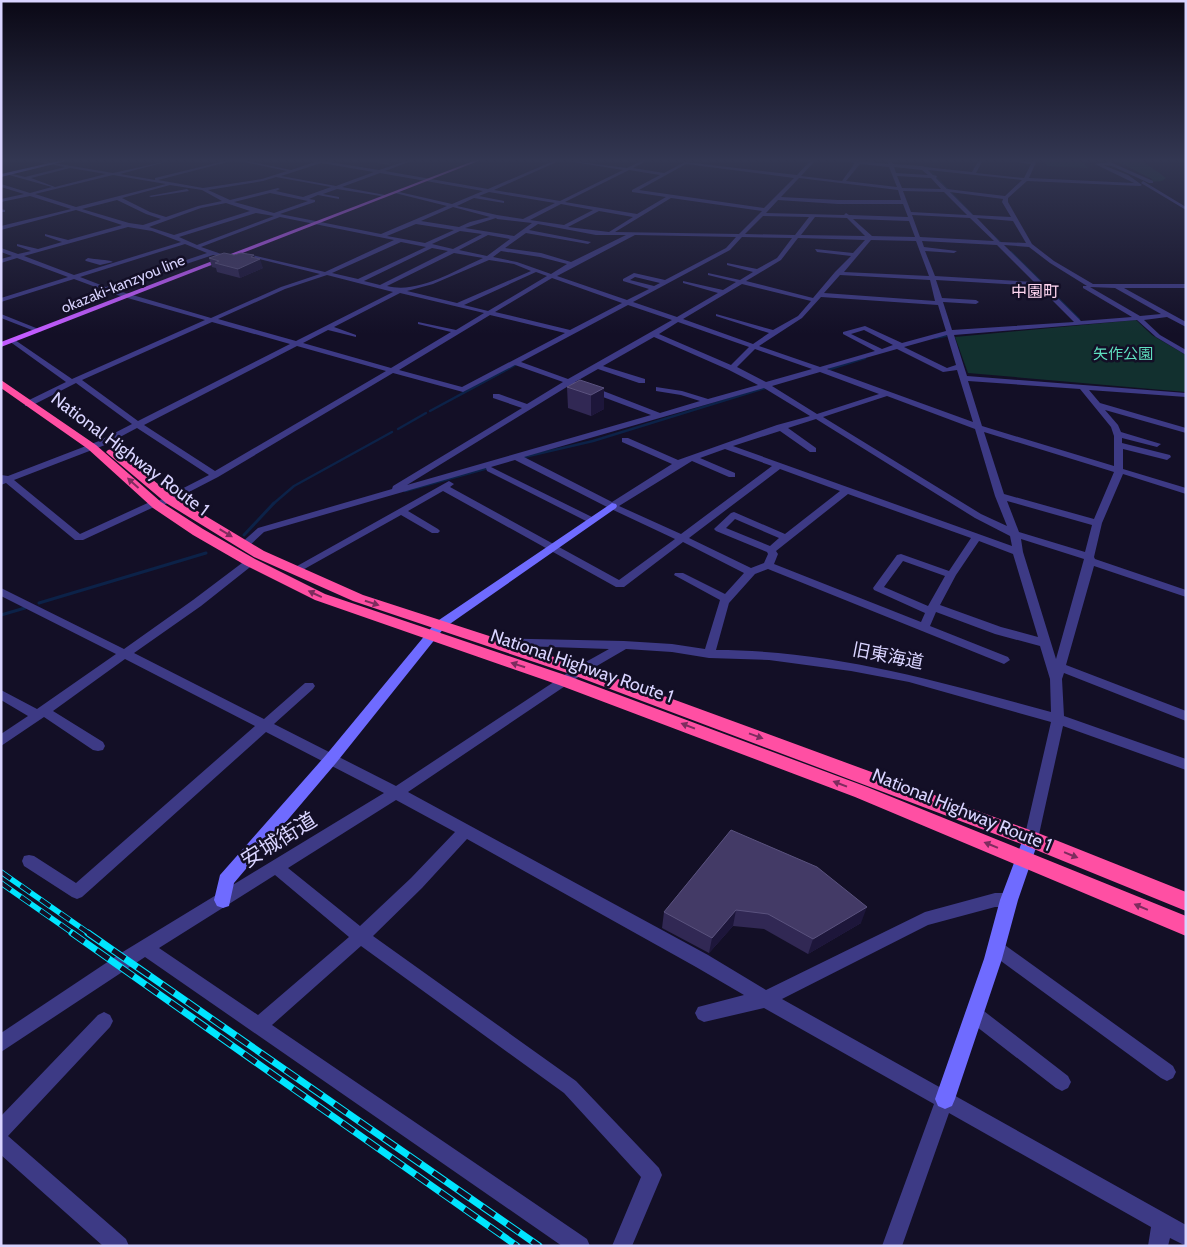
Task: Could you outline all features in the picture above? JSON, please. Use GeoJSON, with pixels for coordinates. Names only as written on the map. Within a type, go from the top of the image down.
{"type":"FeatureCollection","features":[{"type":"Feature","properties":{"kind":"highway","name":"National Highway Route 1"},"geometry":{"type":"LineString","coordinates":[[1,373],[34,401],[97,445],[161,503],[198,532],[250,562],[320,597],[429,636],[572,676],[1031,839],[1186,902]]}},
{"type":"Feature","properties":{"kind":"highway","name":"National Highway Route 1"},"geometry":{"type":"LineString","coordinates":[[1,383],[34,401]]}},
{"type":"Feature","properties":{"kind":"highway","name":"National Highway Route 1"},"geometry":{"type":"LineString","coordinates":[[161,503],[245,544],[259,554],[358,598],[488,641],[1024,858],[1186,926]]}},
{"type":"Feature","properties":{"kind":"main road","name":"okazaki-kanzyou line"},"geometry":{"type":"LineString","coordinates":[[1,346],[328,218]]}},
{"type":"Feature","properties":{"kind":"street"},"geometry":{"type":"LineString","coordinates":[[1,228],[40,218]]}},
{"type":"Feature","properties":{"kind":"street"},"geometry":{"type":"LineString","coordinates":[[106,218],[128,225],[145,226],[211,254],[228,258]]}},
{"type":"Feature","properties":{"kind":"street"},"geometry":{"type":"LineString","coordinates":[[145,226],[167,218]]}},
{"type":"Feature","properties":{"kind":"street"},"geometry":{"type":"LineString","coordinates":[[173,237],[233,218]]}},
{"type":"Feature","properties":{"kind":"street"},"geometry":{"type":"LineString","coordinates":[[196,247],[270,218]]}},
{"type":"Feature","properties":{"kind":"street"},"geometry":{"type":"LineString","coordinates":[[293,218],[453,250],[554,275],[978,427],[1186,491]]}},
{"type":"Feature","properties":{"kind":"street"},"geometry":{"type":"LineString","coordinates":[[382,236],[425,218]]}},
{"type":"Feature","properties":{"kind":"street"},"geometry":{"type":"LineString","coordinates":[[357,282],[472,223],[492,218]]}},
{"type":"Feature","properties":{"kind":"street"},"geometry":{"type":"LineString","coordinates":[[508,218],[596,232],[741,235],[795,239],[918,239],[1030,245]]}},
{"type":"Feature","properties":{"kind":"street"},"geometry":{"type":"LineString","coordinates":[[524,220],[528,218]]}},
{"type":"Feature","properties":{"kind":"street"},"geometry":{"type":"LineString","coordinates":[[554,236],[564,227],[581,218]]}},
{"type":"Feature","properties":{"kind":"street"},"geometry":{"type":"LineString","coordinates":[[611,232],[635,218]]}},
{"type":"Feature","properties":{"kind":"street"},"geometry":{"type":"LineString","coordinates":[[1,250],[128,297],[463,390],[728,249],[758,218]]}},
{"type":"Feature","properties":{"kind":"street"},"geometry":{"type":"LineString","coordinates":[[383,496],[569,382],[654,334],[779,259],[811,218]]}},
{"type":"Feature","properties":{"kind":"street"},"geometry":{"type":"LineString","coordinates":[[848,218],[870,238]]}},
{"type":"Feature","properties":{"kind":"street"},"geometry":{"type":"LineString","coordinates":[[911,218],[933,279],[1000,496],[1015,534],[1018,552],[1046,644],[1058,673],[1186,716]]}},
{"type":"Feature","properties":{"kind":"street"},"geometry":{"type":"LineString","coordinates":[[974,218],[1080,324]]}},
{"type":"Feature","properties":{"kind":"street"},"geometry":{"type":"LineString","coordinates":[[997,218],[1014,219],[1030,245],[1052,262],[1092,286],[1186,286]]}},
{"type":"Feature","properties":{"kind":"street"},"geometry":{"type":"LineString","coordinates":[[416,222],[485,235],[514,238]]}},
{"type":"Feature","properties":{"kind":"street"},"geometry":{"type":"LineString","coordinates":[[3,479],[97,445],[399,291],[431,283],[488,258],[537,222]]}},
{"type":"Feature","properties":{"kind":"street"},"geometry":{"type":"LineString","coordinates":[[1,261],[128,225]]}},
{"type":"Feature","properties":{"kind":"street"},"geometry":{"type":"LineString","coordinates":[[525,231],[588,242]]}},
{"type":"Feature","properties":{"kind":"street"},"geometry":{"type":"LineString","coordinates":[[572,264],[596,232]]}},
{"type":"Feature","properties":{"kind":"street"},"geometry":{"type":"LineString","coordinates":[[3,479],[78,538],[161,503],[215,475],[572,264],[636,233]]}},
{"type":"Feature","properties":{"kind":"street"},"geometry":{"type":"LineString","coordinates":[[53,234],[43,236],[67,242]]}},
{"type":"Feature","properties":{"kind":"street"},"geometry":{"type":"LineString","coordinates":[[380,287],[485,235]]}},
{"type":"Feature","properties":{"kind":"street"},"geometry":{"type":"LineString","coordinates":[[962,237],[993,237]]}},
{"type":"Feature","properties":{"kind":"street"},"geometry":{"type":"LineString","coordinates":[[732,368],[754,346],[800,317],[870,238]]}},
{"type":"Feature","properties":{"kind":"street"},"geometry":{"type":"LineString","coordinates":[[795,239],[824,245]]}},
{"type":"Feature","properties":{"kind":"street"},"geometry":{"type":"LineString","coordinates":[[34,401],[210,320],[289,286],[325,274],[400,240]]}},
{"type":"Feature","properties":{"kind":"street"},"geometry":{"type":"LineString","coordinates":[[1,300],[186,242]]}},
{"type":"Feature","properties":{"kind":"street"},"geometry":{"type":"LineString","coordinates":[[19,245],[38,250]]}},
{"type":"Feature","properties":{"kind":"street"},"geometry":{"type":"LineString","coordinates":[[1021,245],[1050,267],[1137,317],[1158,336],[1186,353]]}},
{"type":"Feature","properties":{"kind":"street"},"geometry":{"type":"LineString","coordinates":[[501,249],[541,255],[572,264]]}},
{"type":"Feature","properties":{"kind":"street"},"geometry":{"type":"LineString","coordinates":[[922,249],[954,251]]}},
{"type":"Feature","properties":{"kind":"street"},"geometry":{"type":"LineString","coordinates":[[818,250],[854,255]]}},
{"type":"Feature","properties":{"kind":"street"},"geometry":{"type":"LineString","coordinates":[[239,253],[573,333]]}},
{"type":"Feature","properties":{"kind":"street"},"geometry":{"type":"LineString","coordinates":[[106,289],[211,254]]}},
{"type":"Feature","properties":{"kind":"street"},"geometry":{"type":"LineString","coordinates":[[88,260],[100,264],[132,259]]}},
{"type":"Feature","properties":{"kind":"street"},"geometry":{"type":"LineString","coordinates":[[729,264],[757,271]]}},
{"type":"Feature","properties":{"kind":"street"},"geometry":{"type":"LineString","coordinates":[[720,269],[749,276]]}},
{"type":"Feature","properties":{"kind":"street"},"geometry":{"type":"LineString","coordinates":[[458,305],[537,270]]}},
{"type":"Feature","properties":{"kind":"street"},"geometry":{"type":"LineString","coordinates":[[837,273],[1040,284]]}},
{"type":"Feature","properties":{"kind":"street"},"geometry":{"type":"LineString","coordinates":[[710,274],[817,298],[873,295],[976,302]]}},
{"type":"Feature","properties":{"kind":"street"},"geometry":{"type":"LineString","coordinates":[[654,288],[625,280],[634,275],[664,282]]}},
{"type":"Feature","properties":{"kind":"street"},"geometry":{"type":"LineString","coordinates":[[703,279],[732,286]]}},
{"type":"Feature","properties":{"kind":"street"},"geometry":{"type":"LineString","coordinates":[[685,282],[723,292]]}},
{"type":"Feature","properties":{"kind":"street"},"geometry":{"type":"LineString","coordinates":[[1116,286],[1186,325]]}},
{"type":"Feature","properties":{"kind":"street"},"geometry":{"type":"LineString","coordinates":[[929,294],[938,299]]}},
{"type":"Feature","properties":{"kind":"street"},"geometry":{"type":"LineString","coordinates":[[718,315],[774,332]]}},
{"type":"Feature","properties":{"kind":"street"},"geometry":{"type":"LineString","coordinates":[[245,544],[261,530],[520,459],[822,370],[880,351],[950,333],[1080,324],[1169,315]]}},
{"type":"Feature","properties":{"kind":"street"},"geometry":{"type":"LineString","coordinates":[[1,316],[39,331]]}},
{"type":"Feature","properties":{"kind":"street"},"geometry":{"type":"LineString","coordinates":[[420,323],[458,332]]}},
{"type":"Feature","properties":{"kind":"street"},"geometry":{"type":"LineString","coordinates":[[329,328],[354,336]]}},
{"type":"Feature","properties":{"kind":"street"},"geometry":{"type":"LineString","coordinates":[[880,351],[845,333],[865,328],[946,370],[959,367]]}},
{"type":"Feature","properties":{"kind":"street"},"geometry":{"type":"LineString","coordinates":[[654,334],[732,368],[767,386],[978,516],[1015,534],[1186,594]]}},
{"type":"Feature","properties":{"kind":"street"},"geometry":{"type":"LineString","coordinates":[[13,341],[215,475]]}},
{"type":"Feature","properties":{"kind":"street"},"geometry":{"type":"LineString","coordinates":[[514,362],[661,416]]}},
{"type":"Feature","properties":{"kind":"street"},"geometry":{"type":"LineString","coordinates":[[596,366],[642,381]]}},
{"type":"Feature","properties":{"kind":"street"},"geometry":{"type":"LineString","coordinates":[[962,378],[1186,396]]}},
{"type":"Feature","properties":{"kind":"street"},"geometry":{"type":"LineString","coordinates":[[892,1246],[945,1099],[996,948],[1009,900],[1031,839],[1058,719],[1058,673],[1097,523],[1120,472],[1115,427],[1082,387]]}},
{"type":"Feature","properties":{"kind":"street"},"geometry":{"type":"LineString","coordinates":[[659,389],[682,393],[710,402]]}},
{"type":"Feature","properties":{"kind":"street"},"geometry":{"type":"LineString","coordinates":[[223,900],[226,880],[332,759],[429,636],[440,625],[552,546],[679,464],[780,427],[886,394]]}},
{"type":"Feature","properties":{"kind":"street"},"geometry":{"type":"LineString","coordinates":[[496,396],[528,407]]}},
{"type":"Feature","properties":{"kind":"street"},"geometry":{"type":"LineString","coordinates":[[1097,406],[1186,430]]}},
{"type":"Feature","properties":{"kind":"street"},"geometry":{"type":"LineString","coordinates":[[780,427],[813,450]]}},
{"type":"Feature","properties":{"kind":"street"},"geometry":{"type":"LineString","coordinates":[[1117,434],[1157,444]]}},
{"type":"Feature","properties":{"kind":"street"},"geometry":{"type":"LineString","coordinates":[[625,440],[679,464]]}},
{"type":"Feature","properties":{"kind":"street"},"geometry":{"type":"LineString","coordinates":[[1118,445],[1167,457]]}},
{"type":"Feature","properties":{"kind":"street"},"geometry":{"type":"LineString","coordinates":[[725,446],[844,491],[1018,552]]}},
{"type":"Feature","properties":{"kind":"street"},"geometry":{"type":"LineString","coordinates":[[692,458],[732,475]]}},
{"type":"Feature","properties":{"kind":"street"},"geometry":{"type":"LineString","coordinates":[[295,570],[443,487],[465,477],[520,459],[612,506],[751,572]]}},
{"type":"Feature","properties":{"kind":"street"},"geometry":{"type":"LineString","coordinates":[[443,487],[620,585],[779,465]]}},
{"type":"Feature","properties":{"kind":"street"},"geometry":{"type":"LineString","coordinates":[[490,470],[592,520]]}},
{"type":"Feature","properties":{"kind":"street"},"geometry":{"type":"LineString","coordinates":[[771,550],[844,491]]}},
{"type":"Feature","properties":{"kind":"street"},"geometry":{"type":"LineString","coordinates":[[1000,496],[1097,523]]}},
{"type":"Feature","properties":{"kind":"street"},"geometry":{"type":"LineString","coordinates":[[401,511],[435,531]]}},
{"type":"Feature","properties":{"kind":"street"},"geometry":{"type":"LineString","coordinates":[[771,550],[719,529],[734,515],[787,538]]}},
{"type":"Feature","properties":{"kind":"street"},"geometry":{"type":"LineString","coordinates":[[924,627],[951,575],[977,537]]}},
{"type":"Feature","properties":{"kind":"street"},"geometry":{"type":"LineString","coordinates":[[709,654],[724,602],[751,572],[768,564],[773,554],[771,550]]}},
{"type":"Feature","properties":{"kind":"street"},"geometry":{"type":"LineString","coordinates":[[951,575],[901,557],[878,588],[932,609],[1046,644]]}},
{"type":"Feature","properties":{"kind":"street"},"geometry":{"type":"LineString","coordinates":[[1,741],[124,652],[196,603],[250,562]]}},
{"type":"Feature","properties":{"kind":"street"},"geometry":{"type":"LineString","coordinates":[[768,564],[1004,660]]}},
{"type":"Feature","properties":{"kind":"street"},"geometry":{"type":"LineString","coordinates":[[679,575],[726,599]]}},
{"type":"Feature","properties":{"kind":"street"},"geometry":{"type":"LineString","coordinates":[[1,591],[124,652],[396,793],[702,961],[1186,1236]]}},
{"type":"Feature","properties":{"kind":"street","name":"旧東海道"},"geometry":{"type":"LineString","coordinates":[[488,641],[672,648],[709,654],[744,654],[819,662],[909,678],[1058,719],[1186,765]]}},
{"type":"Feature","properties":{"kind":"street"},"geometry":{"type":"LineString","coordinates":[[572,676],[624,645]]}},
{"type":"Feature","properties":{"kind":"street","name":"安城街道"},"geometry":{"type":"LineString","coordinates":[[1,1043],[118,965],[396,793],[572,676]]}},
{"type":"Feature","properties":{"kind":"street"},"geometry":{"type":"LineString","coordinates":[[29,861],[77,892],[309,686]]}},
{"type":"Feature","properties":{"kind":"street"},"geometry":{"type":"LineString","coordinates":[[1,694],[40,713],[98,746]]}},
{"type":"Feature","properties":{"kind":"street"},"geometry":{"type":"LineString","coordinates":[[259,1025],[361,937],[433,868],[465,831]]}},
{"type":"Feature","properties":{"kind":"street"},"geometry":{"type":"LineString","coordinates":[[276,867],[361,937],[570,1087],[652,1175],[622,1246]]}},
{"type":"Feature","properties":{"kind":"street"},"geometry":{"type":"LineString","coordinates":[[704,1014],[765,998],[925,919],[995,900],[1009,900]]}},
{"type":"Feature","properties":{"kind":"street"},"geometry":{"type":"LineString","coordinates":[[146,948],[580,1246]]}},
{"type":"Feature","properties":{"kind":"street"},"geometry":{"type":"LineString","coordinates":[[996,948],[1166,1072]]}},
{"type":"Feature","properties":{"kind":"street"},"geometry":{"type":"LineString","coordinates":[[974,1014],[1062,1082]]}},
{"type":"Feature","properties":{"kind":"street"},"geometry":{"type":"LineString","coordinates":[[1,1130],[104,1021]]}},
{"type":"Feature","properties":{"kind":"street"},"geometry":{"type":"LineString","coordinates":[[1,1142],[119,1246]]}},
{"type":"Feature","properties":{"kind":"street"},"geometry":{"type":"LineString","coordinates":[[1158,1246],[1162,1223]]}},
{"type":"Feature","properties":{"kind":"green space","name":"矢作公園"},"geometry":{"type":"Polygon","coordinates":[[[1136,320],[1152,335],[1186,355],[1186,392],[968,373],[955,337],[1136,320]]]}},
{"type":"Feature","properties":{"kind":"building"},"geometry":{"type":"Polygon","coordinates":[[[224,253],[254,255],[251,257],[260,259],[238,269],[215,263],[219,261],[209,258],[224,253]]]}},
{"type":"Feature","properties":{"kind":"building"},"geometry":{"type":"Polygon","coordinates":[[[580,380],[604,388],[591,395],[567,387],[580,380]]]}},
{"type":"Feature","properties":{"kind":"building"},"geometry":{"type":"Polygon","coordinates":[[[731,830],[817,867],[867,907],[813,939],[768,914],[736,910],[712,938],[664,912],[731,830]]]}},
{"type":"Feature","properties":{"kind":"waterway"},"geometry":{"type":"LineString","coordinates":[[989,231],[1003,244]]}},
{"type":"Feature","properties":{"kind":"waterway"},"geometry":{"type":"LineString","coordinates":[[1011,252],[1079,319]]}},
{"type":"Feature","properties":{"kind":"waterway"},"geometry":{"type":"LineString","coordinates":[[936,338],[946,336]]}},
{"type":"Feature","properties":{"kind":"waterway"},"geometry":{"type":"LineString","coordinates":[[830,369],[865,358],[862,359]]}},
{"type":"Feature","properties":{"kind":"waterway"},"geometry":{"type":"LineString","coordinates":[[430,411],[515,365]]}},
{"type":"Feature","properties":{"kind":"waterway"},"geometry":{"type":"LineString","coordinates":[[524,457],[593,441],[765,388]]}},
{"type":"Feature","properties":{"kind":"waterway"},"geometry":{"type":"LineString","coordinates":[[398,429],[426,413]]}},
{"type":"Feature","properties":{"kind":"waterway"},"geometry":{"type":"LineString","coordinates":[[273,504],[294,486],[392,432]]}},
{"type":"Feature","properties":{"kind":"waterway"},"geometry":{"type":"LineString","coordinates":[[405,491],[488,468]]}},
{"type":"Feature","properties":{"kind":"waterway"},"geometry":{"type":"LineString","coordinates":[[244,535],[273,504]]}},
{"type":"Feature","properties":{"kind":"waterway"},"geometry":{"type":"LineString","coordinates":[[39,603],[206,553]]}},
{"type":"Feature","properties":{"kind":"waterway"},"geometry":{"type":"LineString","coordinates":[[1,615],[25,608]]}},
{"type":"Feature","properties":{"kind":"railway"},"geometry":{"type":"LineString","coordinates":[[1,872],[90,934]]}},
{"type":"Feature","properties":{"kind":"railway"},"geometry":{"type":"LineString","coordinates":[[1,883],[74,934]]}},
{"type":"Feature","properties":{"kind":"railway"},"geometry":{"type":"LineString","coordinates":[[72,933],[517,1246]]}},
{"type":"Feature","properties":{"kind":"railway"},"geometry":{"type":"LineString","coordinates":[[88,933],[539,1246]]}},
{"type":"Feature","properties":{"kind":"district","name":"中園町"},"geometry":{"type":"Point","coordinates":[1035,291]}}]}
